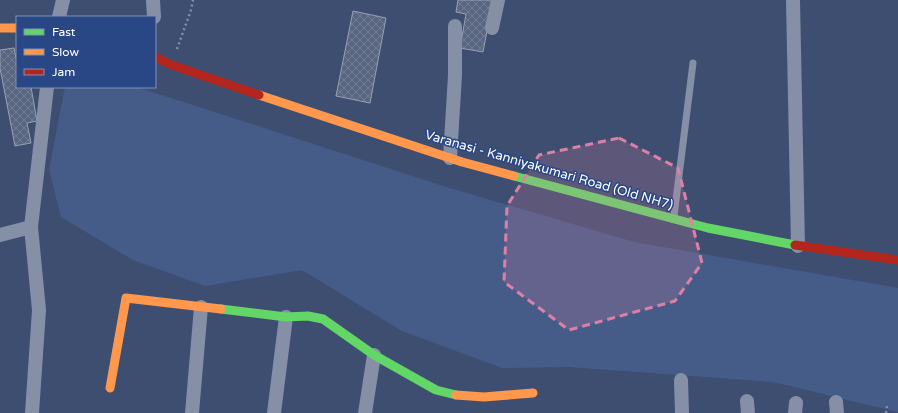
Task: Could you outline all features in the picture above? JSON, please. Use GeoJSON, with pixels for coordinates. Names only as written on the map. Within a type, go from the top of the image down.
{"type":"FeatureCollection","features":[{"type":"Feature","properties":{"kind":"main road"},"geometry":{"type":"LineString","coordinates":[[0,28],[16,28]]}},
{"type":"Feature","properties":{"kind":"main road","name":"Varanasi - Kanniyakumari Road (Old NH7)"},"geometry":{"type":"LineString","coordinates":[[156,57],[172,65],[261,96],[450,158],[708,228],[798,246],[898,260]]}},
{"type":"Feature","properties":{"kind":"main road"},"geometry":{"type":"LineString","coordinates":[[110,388],[126,298],[286,317],[308,316],[323,319],[374,355],[436,390],[457,395],[484,397],[533,393]]}},
{"type":"Feature","properties":{"kind":"street"},"geometry":{"type":"LineString","coordinates":[[58,16],[63,0]]}},
{"type":"Feature","properties":{"kind":"street"},"geometry":{"type":"LineString","coordinates":[[153,0],[154,16]]}},
{"type":"Feature","properties":{"kind":"street"},"geometry":{"type":"LineString","coordinates":[[492,28],[498,0]]}},
{"type":"Feature","properties":{"kind":"street"},"geometry":{"type":"LineString","coordinates":[[793,0],[798,246]]}},
{"type":"Feature","properties":{"kind":"street"},"geometry":{"type":"LineString","coordinates":[[450,158],[455,75],[455,26]]}},
{"type":"Feature","properties":{"kind":"street"},"geometry":{"type":"LineString","coordinates":[[32,413],[39,310],[31,227],[47,88]]}},
{"type":"Feature","properties":{"kind":"street"},"geometry":{"type":"LineString","coordinates":[[0,235],[31,227]]}},
{"type":"Feature","properties":{"kind":"street"},"geometry":{"type":"LineString","coordinates":[[192,413],[201,307]]}},
{"type":"Feature","properties":{"kind":"street"},"geometry":{"type":"LineString","coordinates":[[274,413],[286,317]]}},
{"type":"Feature","properties":{"kind":"street"},"geometry":{"type":"LineString","coordinates":[[365,413],[374,355]]}},
{"type":"Feature","properties":{"kind":"street"},"geometry":{"type":"LineString","coordinates":[[681,380],[682,413]]}},
{"type":"Feature","properties":{"kind":"lane"},"geometry":{"type":"LineString","coordinates":[[674,218],[693,63]]}},
{"type":"Feature","properties":{"kind":"path"},"geometry":{"type":"LineString","coordinates":[[172,65],[193,0]]}},
{"type":"Feature","properties":{"kind":"path"},"geometry":{"type":"LineString","coordinates":[[886,406],[886,413]]}},
{"type":"Feature","properties":{"kind":"highlighted area"},"geometry":{"type":"Polygon","coordinates":[[[619,138],[678,168],[702,263],[675,301],[569,330],[504,282],[507,206],[539,155],[619,138]]]}},
{"type":"Feature","properties":{"kind":"water"},"geometry":{"type":"Polygon","coordinates":[[[65,88],[140,88],[443,186],[634,242],[898,288],[898,412],[773,382],[568,367],[502,368],[402,331],[302,270],[205,286],[133,260],[61,217],[49,170],[65,88]]]}},
{"type":"Feature","properties":{"kind":"building"},"geometry":{"type":"Polygon","coordinates":[[[458,0],[493,0],[483,52],[460,48],[466,14],[456,12],[458,0]]]}},
{"type":"Feature","properties":{"kind":"building"},"geometry":{"type":"Polygon","coordinates":[[[353,11],[386,18],[370,103],[336,96],[353,11]]]}},
{"type":"Feature","properties":{"kind":"building"},"geometry":{"type":"Polygon","coordinates":[[[14,48],[16,58],[16,88],[31,88],[37,121],[27,123],[31,143],[15,146],[0,68],[0,50],[14,48]]]}},
{"type":"Feature","properties":{"kind":"traffic: fast"},"geometry":{"type":"LineString","coordinates":[[514,176],[708,228],[795,245]]}},
{"type":"Feature","properties":{"kind":"traffic: fast"},"geometry":{"type":"LineString","coordinates":[[221,309],[286,317],[308,316],[323,319],[374,355],[436,390],[456,395]]}},
{"type":"Feature","properties":{"kind":"traffic: slow"},"geometry":{"type":"LineString","coordinates":[[0,28],[16,28]]}},
{"type":"Feature","properties":{"kind":"traffic: slow"},"geometry":{"type":"LineString","coordinates":[[259,95],[462,162],[514,176]]}},
{"type":"Feature","properties":{"kind":"traffic: slow"},"geometry":{"type":"LineString","coordinates":[[110,388],[126,298],[221,309]]}},
{"type":"Feature","properties":{"kind":"traffic: slow"},"geometry":{"type":"LineString","coordinates":[[456,395],[484,397],[533,393]]}},
{"type":"Feature","properties":{"kind":"traffic: jam"},"geometry":{"type":"LineString","coordinates":[[156,57],[172,65],[259,95]]}},
{"type":"Feature","properties":{"kind":"traffic: jam"},"geometry":{"type":"LineString","coordinates":[[795,245],[898,260]]}}]}
